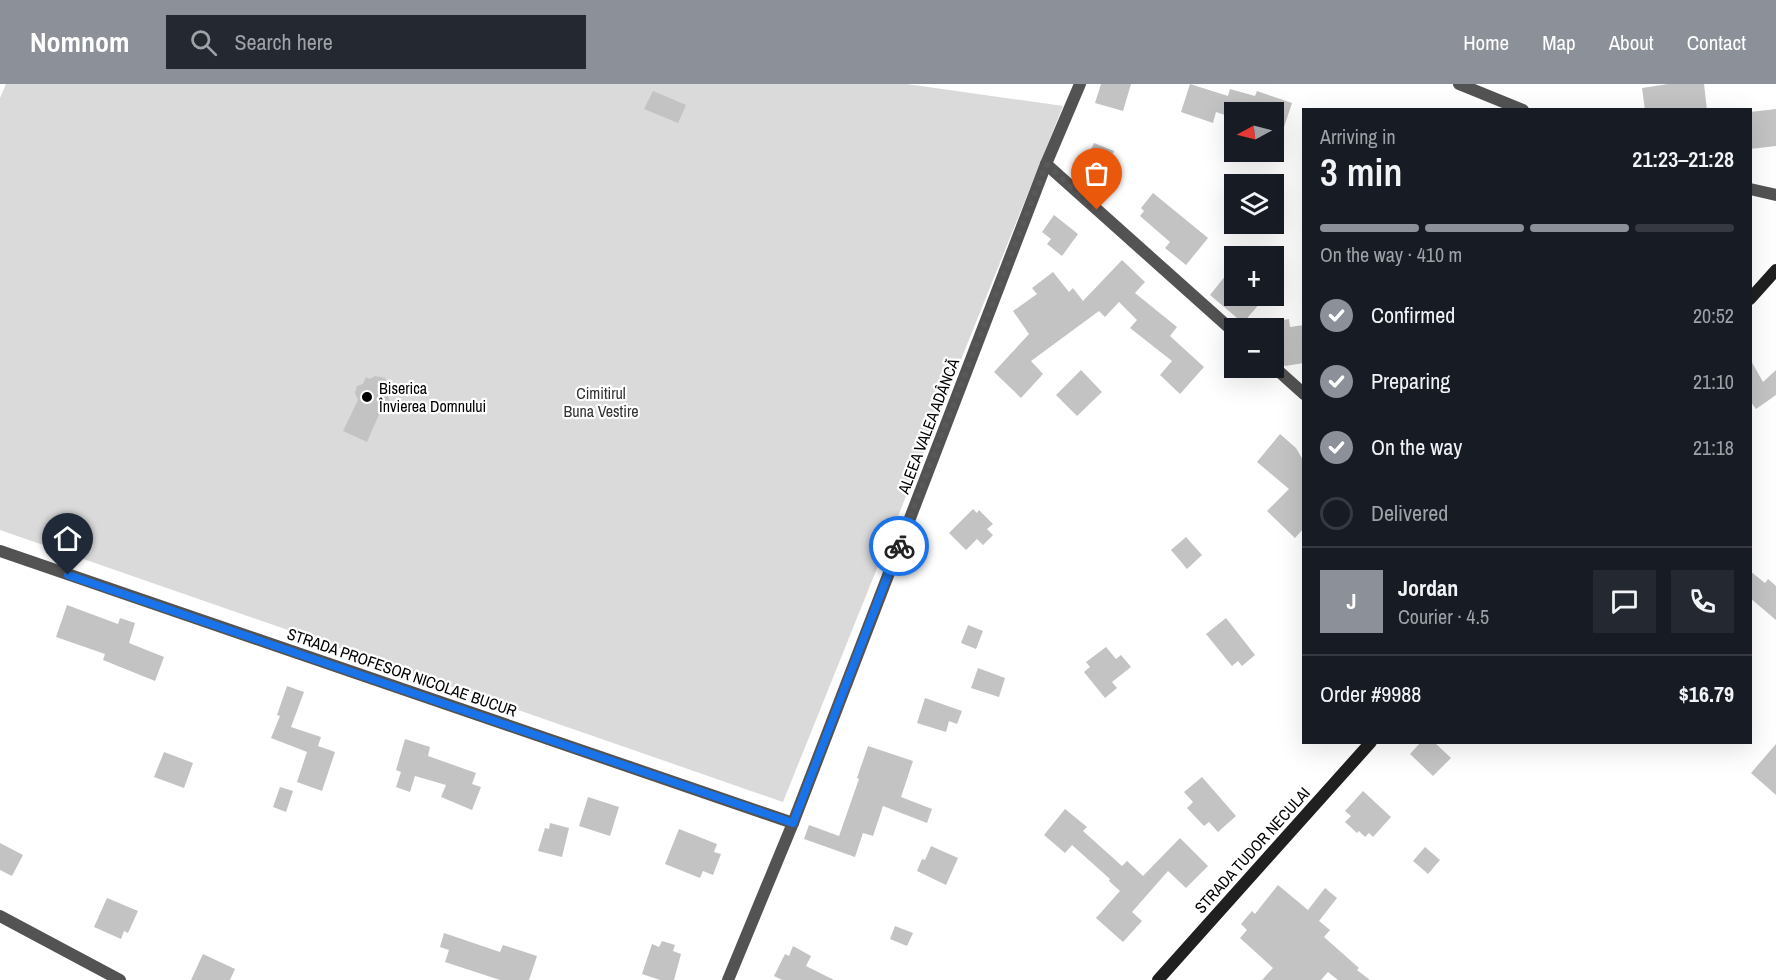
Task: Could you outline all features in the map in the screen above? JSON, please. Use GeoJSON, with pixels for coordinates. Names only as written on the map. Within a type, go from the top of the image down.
{"type":"FeatureCollection","features":[{"type":"Feature","properties":{"kind":"street","name":"ALEEA VALEA ADÂNCĂ"},"geometry":{"type":"LineString","coordinates":[[728,980],[793,823],[1046,164],[1080,84]]}},
{"type":"Feature","properties":{"kind":"street"},"geometry":{"type":"LineString","coordinates":[[1467,85],[1519,108]]}},
{"type":"Feature","properties":{"kind":"street"},"geometry":{"type":"LineString","coordinates":[[1046,164],[1224,323]]}},
{"type":"Feature","properties":{"kind":"street"},"geometry":{"type":"LineString","coordinates":[[1752,189],[1776,195]]}},
{"type":"Feature","properties":{"kind":"street"},"geometry":{"type":"LineString","coordinates":[[1752,297],[1776,270]]}},
{"type":"Feature","properties":{"kind":"street"},"geometry":{"type":"LineString","coordinates":[[1284,376],[1302,392]]}},
{"type":"Feature","properties":{"kind":"street","name":"STRADA PROFESOR NICOLAE BUCUR"},"geometry":{"type":"LineString","coordinates":[[0,551],[793,823]]}},
{"type":"Feature","properties":{"kind":"street","name":"STRADA TUDOR NECULAI"},"geometry":{"type":"LineString","coordinates":[[1158,980],[1369,744]]}},
{"type":"Feature","properties":{"kind":"street"},"geometry":{"type":"LineString","coordinates":[[0,916],[120,980]]}},
{"type":"Feature","properties":{"kind":"green space","name":"Cimitirul Buna Vestire"},"geometry":{"type":"Polygon","coordinates":[[[6,84],[907,84],[1063,106],[783,802],[0,530],[0,98],[6,84]]]}},
{"type":"Feature","properties":{"kind":"building"},"geometry":{"type":"Polygon","coordinates":[[[1101,84],[1131,84],[1123,111],[1095,103],[1101,84]]]}},
{"type":"Feature","properties":{"kind":"building"},"geometry":{"type":"Polygon","coordinates":[[[1190,84],[1228,96],[1230,89],[1255,96],[1257,91],[1292,103],[1284,127],[1284,102],[1224,102],[1224,115],[1216,112],[1213,123],[1181,112],[1190,84]]]}},
{"type":"Feature","properties":{"kind":"building"},"geometry":{"type":"Polygon","coordinates":[[[1668,84],[1704,84],[1707,108],[1645,108],[1642,88],[1668,84]]]}},
{"type":"Feature","properties":{"kind":"building"},"geometry":{"type":"Polygon","coordinates":[[[653,91],[686,105],[678,123],[644,109],[653,91]]]}},
{"type":"Feature","properties":{"kind":"building"},"geometry":{"type":"Polygon","coordinates":[[[1776,109],[1776,146],[1752,149],[1752,112],[1776,109]]]}},
{"type":"Feature","properties":{"kind":"building"},"geometry":{"type":"Polygon","coordinates":[[[1094,143],[1114,151],[1110,162],[1119,166],[1109,190],[1096,185],[1093,193],[1074,178],[1085,155],[1088,156],[1094,143]]]}},
{"type":"Feature","properties":{"kind":"building"},"geometry":{"type":"Polygon","coordinates":[[[1153,193],[1208,238],[1186,265],[1165,248],[1170,242],[1140,216],[1144,211],[1141,208],[1153,193]]]}},
{"type":"Feature","properties":{"kind":"building"},"geometry":{"type":"Polygon","coordinates":[[[1054,215],[1078,234],[1062,256],[1047,244],[1051,239],[1042,232],[1054,215]]]}},
{"type":"Feature","properties":{"kind":"building"},"geometry":{"type":"Polygon","coordinates":[[[1122,260],[1145,282],[1135,293],[1177,327],[1170,336],[1204,367],[1180,394],[1160,375],[1172,361],[1130,328],[1137,320],[1119,302],[1105,317],[1099,311],[1031,361],[1043,374],[1021,398],[994,372],[1029,334],[1013,311],[1037,294],[1032,288],[1053,272],[1069,292],[1073,288],[1083,301],[1122,260]]]}},
{"type":"Feature","properties":{"kind":"building"},"geometry":{"type":"Polygon","coordinates":[[[1224,278],[1224,306],[1258,306],[1247,318],[1237,318],[1210,295],[1224,278]]]}},
{"type":"Feature","properties":{"kind":"building"},"geometry":{"type":"Polygon","coordinates":[[[1289,319],[1290,327],[1302,325],[1302,363],[1285,366],[1284,320],[1289,319]]]}},
{"type":"Feature","properties":{"kind":"building"},"geometry":{"type":"Polygon","coordinates":[[[1752,363],[1763,382],[1776,370],[1776,395],[1756,409],[1752,404],[1752,363]]]}},
{"type":"Feature","properties":{"kind":"building"},"geometry":{"type":"Polygon","coordinates":[[[1081,370],[1102,392],[1077,416],[1056,395],[1081,370]]]}},
{"type":"Feature","properties":{"kind":"building"},"geometry":{"type":"Polygon","coordinates":[[[375,376],[385,378],[391,390],[388,395],[390,402],[387,410],[380,412],[367,442],[343,431],[358,400],[355,393],[357,386],[363,384],[366,377],[370,379],[375,376]]]}},
{"type":"Feature","properties":{"kind":"building"},"geometry":{"type":"Polygon","coordinates":[[[1280,434],[1296,448],[1302,458],[1302,530],[1295,538],[1267,511],[1289,489],[1257,462],[1280,434]]]}},
{"type":"Feature","properties":{"kind":"building"},"geometry":{"type":"Polygon","coordinates":[[[973,509],[977,513],[979,510],[993,524],[987,529],[993,535],[983,545],[977,539],[966,550],[949,533],[973,509]]]}},
{"type":"Feature","properties":{"kind":"building"},"geometry":{"type":"Polygon","coordinates":[[[1186,537],[1202,555],[1187,569],[1171,550],[1186,537]]]}},
{"type":"Feature","properties":{"kind":"building"},"geometry":{"type":"Polygon","coordinates":[[[1752,573],[1765,583],[1768,579],[1776,586],[1776,620],[1752,600],[1752,573]]]}},
{"type":"Feature","properties":{"kind":"building"},"geometry":{"type":"Polygon","coordinates":[[[67,605],[118,624],[120,618],[135,623],[129,643],[164,657],[155,681],[103,660],[105,654],[56,637],[67,605]]]}},
{"type":"Feature","properties":{"kind":"building"},"geometry":{"type":"Polygon","coordinates":[[[1226,618],[1255,655],[1242,666],[1238,661],[1232,666],[1206,634],[1226,618]]]}},
{"type":"Feature","properties":{"kind":"building"},"geometry":{"type":"Polygon","coordinates":[[[968,625],[983,631],[976,649],[961,643],[968,625]]]}},
{"type":"Feature","properties":{"kind":"building"},"geometry":{"type":"Polygon","coordinates":[[[1106,647],[1116,659],[1121,655],[1131,667],[1112,682],[1117,688],[1105,698],[1084,672],[1090,667],[1086,662],[1106,647]]]}},
{"type":"Feature","properties":{"kind":"building"},"geometry":{"type":"Polygon","coordinates":[[[978,668],[1005,678],[999,697],[971,688],[978,668]]]}},
{"type":"Feature","properties":{"kind":"building"},"geometry":{"type":"Polygon","coordinates":[[[287,686],[304,692],[291,727],[321,737],[318,746],[335,752],[322,791],[297,782],[307,752],[271,738],[280,716],[277,715],[287,686]]]}},
{"type":"Feature","properties":{"kind":"building"},"geometry":{"type":"Polygon","coordinates":[[[925,698],[962,711],[957,724],[949,721],[946,732],[917,723],[925,698]]]}},
{"type":"Feature","properties":{"kind":"building"},"geometry":{"type":"Polygon","coordinates":[[[405,739],[430,747],[428,756],[476,773],[472,784],[481,787],[472,810],[441,797],[446,785],[415,776],[410,792],[396,787],[401,772],[396,770],[405,739]]]}},
{"type":"Feature","properties":{"kind":"building"},"geometry":{"type":"Polygon","coordinates":[[[1419,744],[1436,744],[1451,758],[1433,776],[1410,754],[1419,744]]]}},
{"type":"Feature","properties":{"kind":"building"},"geometry":{"type":"Polygon","coordinates":[[[1776,744],[1776,795],[1751,773],[1776,744]]]}},
{"type":"Feature","properties":{"kind":"building"},"geometry":{"type":"Polygon","coordinates":[[[868,746],[913,761],[901,797],[932,809],[927,823],[883,806],[873,836],[863,833],[855,857],[804,839],[809,825],[839,836],[868,746]]]}},
{"type":"Feature","properties":{"kind":"building"},"geometry":{"type":"Polygon","coordinates":[[[164,752],[193,763],[184,788],[154,777],[164,752]]]}},
{"type":"Feature","properties":{"kind":"building"},"geometry":{"type":"Polygon","coordinates":[[[1202,777],[1236,816],[1218,832],[1209,822],[1204,826],[1187,808],[1193,802],[1184,792],[1202,777]]]}},
{"type":"Feature","properties":{"kind":"building"},"geometry":{"type":"Polygon","coordinates":[[[280,787],[293,791],[286,812],[273,807],[280,787]]]}},
{"type":"Feature","properties":{"kind":"building"},"geometry":{"type":"Polygon","coordinates":[[[1363,791],[1391,817],[1373,837],[1369,833],[1365,837],[1359,831],[1357,833],[1345,822],[1351,816],[1345,811],[1363,791]]]}},
{"type":"Feature","properties":{"kind":"building"},"geometry":{"type":"Polygon","coordinates":[[[588,797],[619,807],[610,836],[579,826],[588,797]]]}},
{"type":"Feature","properties":{"kind":"building"},"geometry":{"type":"Polygon","coordinates":[[[1065,809],[1087,827],[1083,831],[1122,866],[1127,861],[1143,876],[1180,838],[1208,866],[1186,888],[1168,871],[1132,912],[1142,921],[1123,942],[1096,918],[1120,891],[1072,845],[1065,853],[1044,835],[1065,809]]]}},
{"type":"Feature","properties":{"kind":"building"},"geometry":{"type":"Polygon","coordinates":[[[550,823],[569,828],[562,857],[538,851],[545,828],[549,829],[550,823]]]}},
{"type":"Feature","properties":{"kind":"building"},"geometry":{"type":"Polygon","coordinates":[[[679,829],[717,844],[714,852],[721,854],[713,875],[703,871],[700,878],[665,864],[679,829]]]}},
{"type":"Feature","properties":{"kind":"building"},"geometry":{"type":"Polygon","coordinates":[[[0,843],[23,855],[12,876],[0,870],[0,843]]]}},
{"type":"Feature","properties":{"kind":"building"},"geometry":{"type":"Polygon","coordinates":[[[931,846],[958,858],[946,885],[917,871],[931,846]]]}},
{"type":"Feature","properties":{"kind":"building"},"geometry":{"type":"Polygon","coordinates":[[[1425,847],[1440,860],[1428,874],[1413,861],[1425,847]]]}},
{"type":"Feature","properties":{"kind":"building"},"geometry":{"type":"Polygon","coordinates":[[[1278,885],[1308,910],[1325,888],[1337,898],[1319,921],[1330,930],[1324,937],[1370,980],[1338,980],[1328,972],[1321,980],[1262,980],[1273,968],[1240,938],[1247,930],[1241,924],[1252,911],[1255,914],[1278,885]]]}},
{"type":"Feature","properties":{"kind":"building"},"geometry":{"type":"Polygon","coordinates":[[[107,898],[138,911],[128,933],[124,931],[121,939],[94,927],[107,898]]]}},
{"type":"Feature","properties":{"kind":"building"},"geometry":{"type":"Polygon","coordinates":[[[895,926],[913,933],[907,946],[890,939],[895,926]]]}},
{"type":"Feature","properties":{"kind":"building"},"geometry":{"type":"Polygon","coordinates":[[[444,933],[500,952],[503,945],[537,956],[529,980],[500,980],[445,962],[449,950],[440,947],[444,933]]]}},
{"type":"Feature","properties":{"kind":"building"},"geometry":{"type":"Polygon","coordinates":[[[662,941],[675,945],[673,951],[681,954],[674,980],[660,980],[642,974],[652,944],[659,947],[662,941]]]}},
{"type":"Feature","properties":{"kind":"building"},"geometry":{"type":"Polygon","coordinates":[[[793,946],[811,956],[806,966],[834,980],[782,980],[774,976],[785,954],[789,956],[793,946]]]}},
{"type":"Feature","properties":{"kind":"building"},"geometry":{"type":"Polygon","coordinates":[[[203,954],[235,969],[230,980],[191,980],[203,954]]]}},
{"type":"Feature","properties":{"kind":"way so far"},"geometry":{"type":"LineString","coordinates":[[899,546],[1046,164],[1097,210]]}},
{"type":"Feature","properties":{"kind":"place","name":"Biserica Învierea Domnului"},"geometry":{"type":"Point","coordinates":[367,397]}},
{"type":"Feature","properties":{"kind":"route"},"geometry":{"type":"LineString","coordinates":[[68,575],[793,823],[899,546]]}}]}
